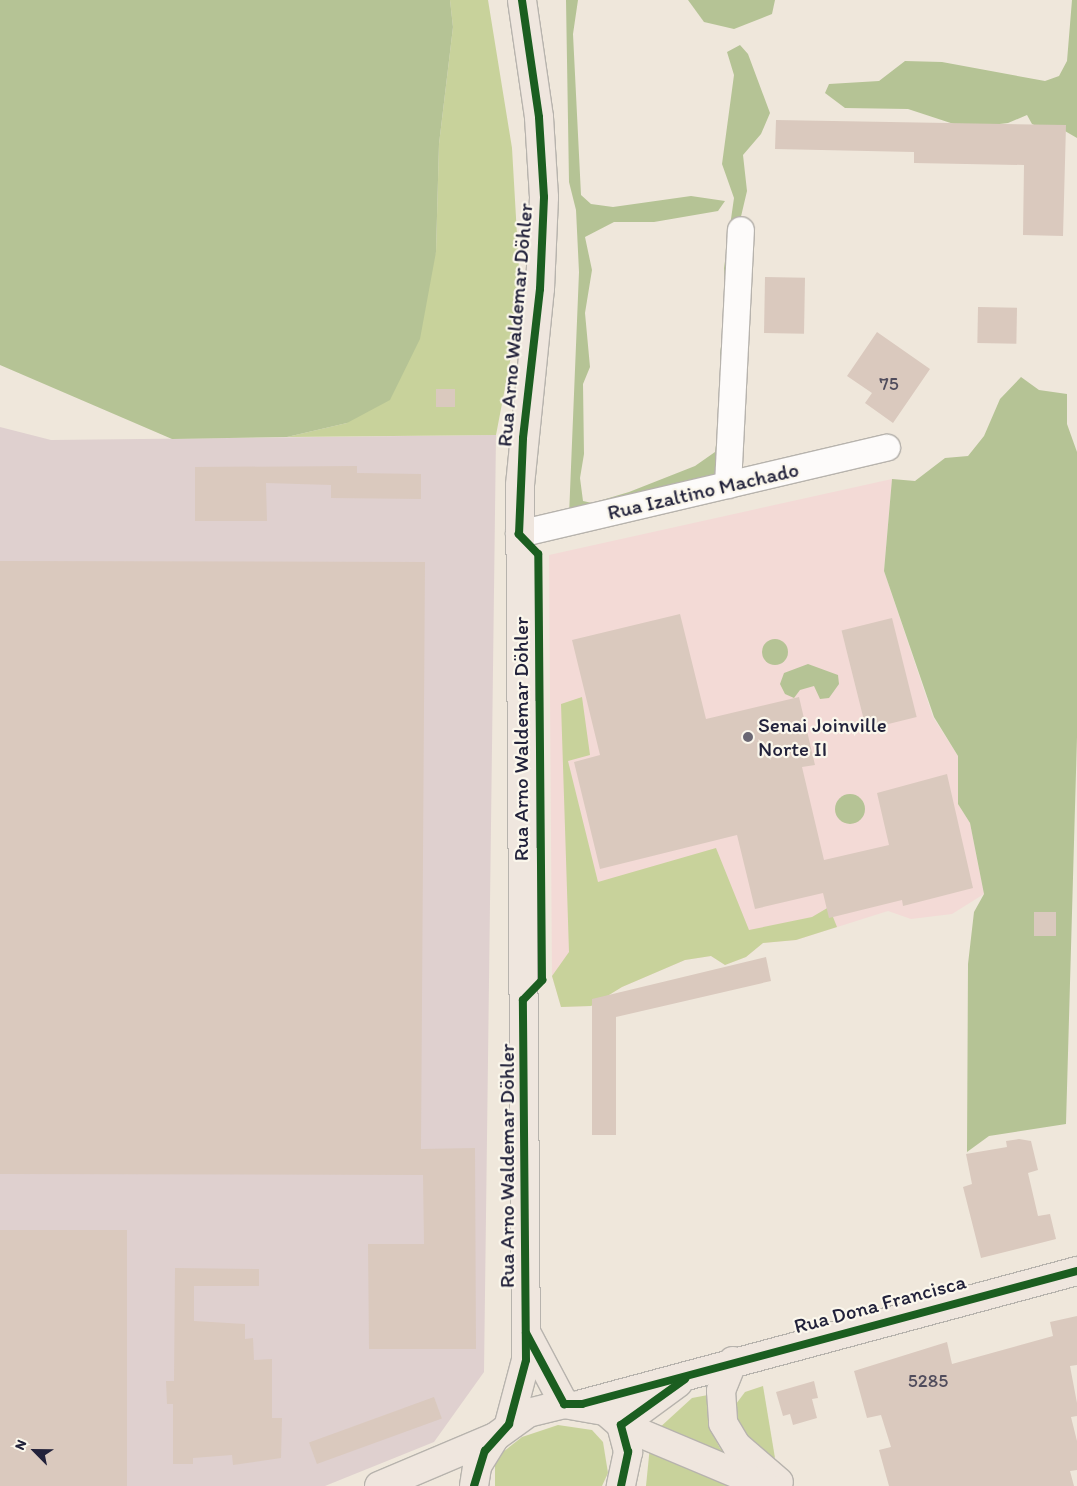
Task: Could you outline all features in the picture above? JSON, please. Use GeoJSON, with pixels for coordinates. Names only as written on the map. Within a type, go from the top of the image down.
{"type":"FeatureCollection","features":[{"type":"Feature","properties":{"kind":"main road","name":"Rua Arno Waldemar Döhler"},"geometry":{"type":"LineString","coordinates":[[474,1486],[477,1466],[502,1430],[521,1389],[525,1331],[519,534],[523,438],[538,316],[544,197],[539,117],[522,0]]}},
{"type":"Feature","properties":{"kind":"main road","name":"Rua Dona Francisca"},"geometry":{"type":"LineString","coordinates":[[502,1430],[528,1413],[573,1404],[693,1373],[1077,1271]]}},
{"type":"Feature","properties":{"kind":"main road","name":"Rua Arno Waldemar Döhler"},"geometry":{"type":"LineString","coordinates":[[525,1331],[573,1404]]}},
{"type":"Feature","properties":{"kind":"main road"},"geometry":{"type":"LineString","coordinates":[[733,1361],[721,1391],[723,1423],[737,1446],[784,1486]]}},
{"type":"Feature","properties":{"kind":"main road","name":"Rua Dona Francisca"},"geometry":{"type":"LineString","coordinates":[[620,1424],[693,1373]]}},
{"type":"Feature","properties":{"kind":"main road"},"geometry":{"type":"LineString","coordinates":[[573,1404],[605,1411],[620,1424],[766,1486]]}},
{"type":"Feature","properties":{"kind":"main road"},"geometry":{"type":"LineString","coordinates":[[620,1424],[628,1452],[621,1486]]}},
{"type":"Feature","properties":{"kind":"main road"},"geometry":{"type":"LineString","coordinates":[[379,1486],[502,1430]]}},
{"type":"Feature","properties":{"kind":"street"},"geometry":{"type":"LineString","coordinates":[[728,485],[741,230]]}},
{"type":"Feature","properties":{"kind":"street","name":"Rua Izaltino Machado"},"geometry":{"type":"LineString","coordinates":[[519,534],[886,448]]}},
{"type":"Feature","properties":{"kind":"shaded area"},"geometry":{"type":"Polygon","coordinates":[[[0,427],[51,440],[496,435],[484,1372],[434,1442],[325,1486],[0,1486],[0,427]]]}},
{"type":"Feature","properties":{"kind":"shaded area","name":"Senai Joinville Norte II"},"geometry":{"type":"Polygon","coordinates":[[[892,479],[884,571],[933,717],[958,756],[958,804],[970,823],[984,894],[952,914],[911,919],[888,911],[796,940],[763,943],[746,957],[725,965],[711,956],[685,960],[622,987],[591,1006],[561,1007],[552,976],[549,555],[892,479]]]}},
{"type":"Feature","properties":{"kind":"green space"},"geometry":{"type":"Polygon","coordinates":[[[0,0],[450,0],[453,27],[439,144],[436,252],[420,339],[390,400],[347,423],[287,437],[172,439],[0,365],[0,0]]]}},
{"type":"Feature","properties":{"kind":"green space"},"geometry":{"type":"Polygon","coordinates":[[[450,0],[488,0],[512,148],[521,304],[496,435],[287,437],[347,423],[436,252],[439,144],[453,27],[450,0]]]}},
{"type":"Feature","properties":{"kind":"green space"},"geometry":{"type":"Polygon","coordinates":[[[566,0],[578,0],[573,34],[581,195],[591,204],[613,207],[691,196],[725,201],[718,211],[654,222],[614,222],[585,237],[592,270],[585,313],[590,367],[583,384],[584,454],[580,478],[583,501],[592,503],[629,492],[695,466],[715,452],[723,399],[720,353],[726,316],[724,268],[734,198],[722,164],[734,75],[727,52],[740,45],[748,54],[770,113],[761,134],[743,155],[747,191],[739,225],[726,458],[714,476],[569,516],[579,272],[576,210],[569,182],[566,0]]]}},
{"type":"Feature","properties":{"kind":"green space"},"geometry":{"type":"Polygon","coordinates":[[[688,0],[775,0],[772,14],[734,29],[704,22],[688,0]]]}},
{"type":"Feature","properties":{"kind":"green space"},"geometry":{"type":"Polygon","coordinates":[[[1072,0],[1077,0],[1077,138],[1058,127],[1045,130],[1032,124],[1027,115],[1008,123],[966,128],[908,109],[845,108],[825,93],[829,84],[879,81],[905,61],[942,62],[1045,81],[1059,76],[1067,61],[1072,0]]]}},
{"type":"Feature","properties":{"kind":"green space"},"geometry":{"type":"Polygon","coordinates":[[[1021,377],[1039,390],[1067,394],[1067,424],[1077,452],[1077,737],[1066,1124],[989,1136],[967,1152],[968,964],[974,912],[984,894],[970,823],[958,804],[958,756],[934,717],[884,571],[892,479],[915,481],[945,458],[968,456],[984,436],[1000,399],[1021,377]]]}},
{"type":"Feature","properties":{"kind":"green space"},"geometry":{"type":"Polygon","coordinates":[[[775,639],[784,643],[788,652],[784,661],[775,665],[766,661],[762,652],[766,643],[775,639]]]}},
{"type":"Feature","properties":{"kind":"green space"},"geometry":{"type":"Polygon","coordinates":[[[808,664],[838,675],[839,684],[829,698],[820,699],[814,686],[800,690],[794,698],[785,694],[780,684],[784,673],[808,664]]]}},
{"type":"Feature","properties":{"kind":"green space"},"geometry":{"type":"Polygon","coordinates":[[[582,697],[590,755],[568,761],[598,882],[716,848],[749,930],[812,917],[829,907],[837,927],[796,940],[763,943],[746,957],[725,965],[711,956],[685,960],[622,987],[591,1006],[561,1007],[552,976],[569,952],[561,704],[582,697]]]}},
{"type":"Feature","properties":{"kind":"green space"},"geometry":{"type":"Polygon","coordinates":[[[850,794],[856,795],[864,803],[864,815],[856,823],[850,824],[844,823],[836,815],[835,809],[836,803],[844,795],[850,794]]]}},
{"type":"Feature","properties":{"kind":"green space"},"geometry":{"type":"Polygon","coordinates":[[[763,1386],[775,1458],[757,1451],[737,1431],[736,1404],[745,1392],[763,1386]]]}},
{"type":"Feature","properties":{"kind":"green space"},"geometry":{"type":"Polygon","coordinates":[[[708,1395],[713,1435],[720,1448],[753,1473],[657,1430],[692,1398],[708,1395]]]}},
{"type":"Feature","properties":{"kind":"green space"},"geometry":{"type":"Polygon","coordinates":[[[558,1425],[592,1430],[603,1442],[608,1473],[602,1486],[495,1486],[495,1463],[503,1452],[522,1437],[558,1425]]]}},
{"type":"Feature","properties":{"kind":"green space"},"geometry":{"type":"Polygon","coordinates":[[[650,1446],[740,1486],[646,1486],[650,1446]]]}},
{"type":"Feature","properties":{"kind":"building"},"geometry":{"type":"Polygon","coordinates":[[[776,120],[1066,125],[1063,236],[1023,235],[1024,165],[914,163],[914,152],[775,149],[776,120]]]}},
{"type":"Feature","properties":{"kind":"building"},"geometry":{"type":"Polygon","coordinates":[[[765,277],[805,278],[804,334],[764,333],[765,277]]]}},
{"type":"Feature","properties":{"kind":"building"},"geometry":{"type":"Polygon","coordinates":[[[978,307],[1017,308],[1016,344],[977,343],[978,307]]]}},
{"type":"Feature","properties":{"kind":"building"},"geometry":{"type":"Polygon","coordinates":[[[877,332],[930,369],[893,423],[865,403],[872,393],[847,376],[877,332]]]}},
{"type":"Feature","properties":{"kind":"building"},"geometry":{"type":"Polygon","coordinates":[[[436,389],[455,389],[455,407],[436,407],[436,389]]]}},
{"type":"Feature","properties":{"kind":"building"},"geometry":{"type":"Polygon","coordinates":[[[357,466],[357,473],[421,474],[421,499],[331,498],[331,485],[266,483],[267,521],[195,521],[195,467],[357,466]]]}},
{"type":"Feature","properties":{"kind":"building"},"geometry":{"type":"Polygon","coordinates":[[[0,561],[425,562],[421,1149],[475,1148],[476,1349],[369,1349],[368,1244],[424,1244],[423,1175],[0,1174],[0,561]]]}},
{"type":"Feature","properties":{"kind":"building"},"geometry":{"type":"Polygon","coordinates":[[[680,614],[706,719],[799,697],[815,765],[802,767],[824,860],[889,845],[877,793],[947,774],[973,888],[903,906],[902,900],[829,918],[823,893],[755,909],[737,835],[600,869],[574,762],[600,755],[572,640],[680,614]]]}},
{"type":"Feature","properties":{"kind":"building"},"geometry":{"type":"Polygon","coordinates":[[[892,618],[917,717],[866,730],[842,631],[892,618]]]}},
{"type":"Feature","properties":{"kind":"building"},"geometry":{"type":"Polygon","coordinates":[[[1034,912],[1056,912],[1056,936],[1034,936],[1034,912]]]}},
{"type":"Feature","properties":{"kind":"building"},"geometry":{"type":"Polygon","coordinates":[[[766,957],[771,981],[616,1017],[616,1135],[592,1135],[592,999],[766,957]]]}},
{"type":"Feature","properties":{"kind":"building"},"geometry":{"type":"Polygon","coordinates":[[[1019,1139],[1031,1141],[1038,1170],[1028,1173],[1038,1216],[1050,1214],[1056,1239],[981,1258],[963,1187],[972,1184],[966,1154],[1007,1147],[1006,1141],[1019,1139]]]}},
{"type":"Feature","properties":{"kind":"building"},"geometry":{"type":"Polygon","coordinates":[[[0,1230],[127,1230],[127,1486],[0,1486],[0,1230]]]}},
{"type":"Feature","properties":{"kind":"building"},"geometry":{"type":"Polygon","coordinates":[[[175,1268],[259,1269],[259,1286],[194,1286],[194,1321],[245,1324],[245,1339],[253,1338],[254,1360],[272,1359],[272,1418],[282,1418],[281,1458],[233,1465],[232,1455],[193,1458],[193,1464],[173,1464],[173,1404],[167,1404],[166,1381],[174,1381],[175,1268]]]}},
{"type":"Feature","properties":{"kind":"building"},"geometry":{"type":"Polygon","coordinates":[[[1077,1316],[1077,1365],[1070,1366],[1077,1403],[1077,1416],[1071,1417],[1077,1441],[1077,1470],[1070,1471],[1074,1486],[889,1486],[879,1450],[891,1447],[881,1415],[867,1418],[854,1371],[947,1342],[952,1364],[1053,1336],[1050,1322],[1077,1316]]]}},
{"type":"Feature","properties":{"kind":"building"},"geometry":{"type":"Polygon","coordinates":[[[814,1381],[818,1398],[812,1399],[817,1418],[793,1425],[790,1414],[783,1416],[776,1392],[814,1381]]]}},
{"type":"Feature","properties":{"kind":"building"},"geometry":{"type":"Polygon","coordinates":[[[434,1397],[442,1419],[317,1464],[309,1442],[434,1397]]]}},
{"type":"Feature","properties":{"kind":"cycle path"},"geometry":{"type":"LineString","coordinates":[[474,1486],[485,1451],[509,1424],[526,1360],[523,1000],[542,980],[538,554],[519,534],[523,438],[540,289],[544,197],[539,117],[522,0]]}},
{"type":"Feature","properties":{"kind":"cycle path"},"geometry":{"type":"LineString","coordinates":[[526,1333],[564,1404],[582,1404],[1077,1271]]}},
{"type":"Feature","properties":{"kind":"cycle path"},"geometry":{"type":"LineString","coordinates":[[621,1486],[628,1452],[621,1425],[685,1379]]}},
{"type":"Feature","properties":{"kind":"place","name":"Senai Joinville Norte II"},"geometry":{"type":"Point","coordinates":[748,737]}}]}
